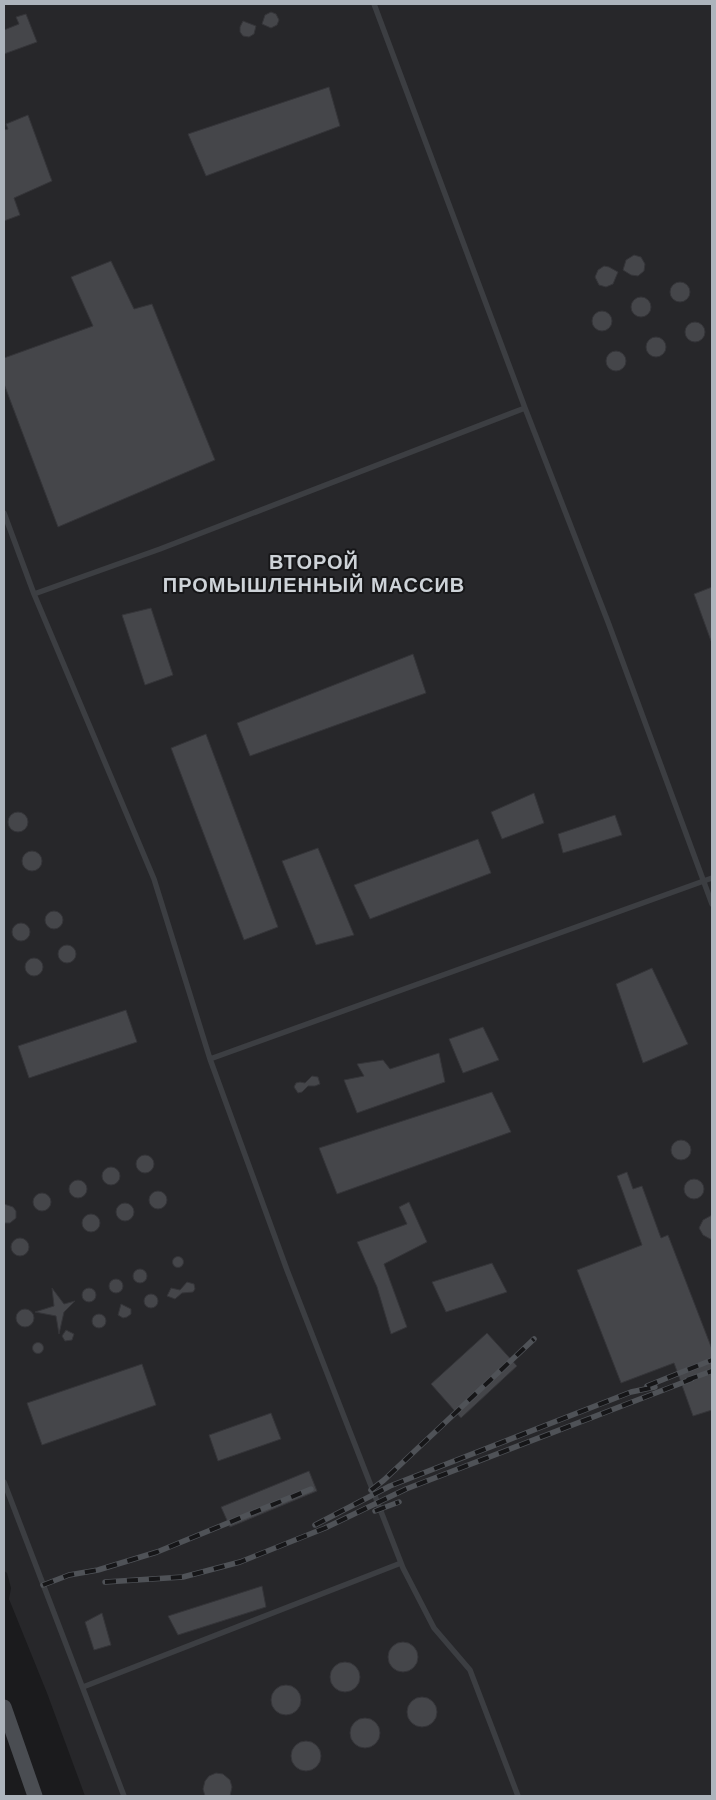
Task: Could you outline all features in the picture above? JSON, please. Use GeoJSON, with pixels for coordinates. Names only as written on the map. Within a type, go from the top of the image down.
{"type":"FeatureCollection","features":[{"type":"Feature","properties":{"kind":"street"},"geometry":{"type":"LineString","coordinates":[[4,1707],[36,1796]]}},
{"type":"Feature","properties":{"kind":"lane"},"geometry":{"type":"LineString","coordinates":[[374,4],[525,408],[608,622],[712,904]]}},
{"type":"Feature","properties":{"kind":"lane"},"geometry":{"type":"LineString","coordinates":[[34,594],[160,549],[525,408]]}},
{"type":"Feature","properties":{"kind":"lane"},"geometry":{"type":"LineString","coordinates":[[4,512],[34,594],[154,879],[210,1058],[287,1270],[400,1563],[434,1628],[470,1670],[518,1796]]}},
{"type":"Feature","properties":{"kind":"lane"},"geometry":{"type":"LineString","coordinates":[[210,1058],[712,878]]}},
{"type":"Feature","properties":{"kind":"lane"},"geometry":{"type":"LineString","coordinates":[[4,1482],[124,1796]]}},
{"type":"Feature","properties":{"kind":"lane"},"geometry":{"type":"LineString","coordinates":[[82,1687],[400,1563]]}},
{"type":"Feature","properties":{"kind":"shaded area"},"geometry":{"type":"Polygon","coordinates":[[[4,4],[712,4],[712,1796],[85,1796],[47,1693],[9,1599],[11,1588],[7,1573],[4,1571],[4,4]]]}},
{"type":"Feature","properties":{"kind":"building"},"geometry":{"type":"Polygon","coordinates":[[[271,12],[276,14],[279,20],[277,25],[271,28],[262,24],[265,15],[271,12]]]}},
{"type":"Feature","properties":{"kind":"building"},"geometry":{"type":"Polygon","coordinates":[[[26,14],[37,42],[4,54],[4,30],[19,24],[16,17],[26,14]]]}},
{"type":"Feature","properties":{"kind":"building"},"geometry":{"type":"Polygon","coordinates":[[[243,21],[256,26],[254,34],[249,37],[243,36],[240,32],[243,21]]]}},
{"type":"Feature","properties":{"kind":"building"},"geometry":{"type":"Polygon","coordinates":[[[329,87],[340,126],[206,176],[188,134],[329,87]]]}},
{"type":"Feature","properties":{"kind":"building"},"geometry":{"type":"Polygon","coordinates":[[[28,115],[52,181],[14,198],[20,215],[4,221],[4,130],[8,129],[6,124],[28,115]]]}},
{"type":"Feature","properties":{"kind":"building"},"geometry":{"type":"Polygon","coordinates":[[[634,255],[641,257],[645,264],[644,271],[638,276],[631,275],[623,270],[626,260],[634,255]]]}},
{"type":"Feature","properties":{"kind":"building"},"geometry":{"type":"Polygon","coordinates":[[[111,261],[134,309],[152,304],[215,460],[58,527],[4,384],[4,358],[93,326],[71,277],[111,261]]]}},
{"type":"Feature","properties":{"kind":"building"},"geometry":{"type":"Polygon","coordinates":[[[604,266],[618,272],[613,284],[606,287],[599,285],[595,277],[598,270],[604,266]]]}},
{"type":"Feature","properties":{"kind":"building"},"geometry":{"type":"Polygon","coordinates":[[[676,282],[684,282],[690,288],[690,296],[684,302],[676,302],[670,296],[670,288],[676,282]]]}},
{"type":"Feature","properties":{"kind":"building"},"geometry":{"type":"Polygon","coordinates":[[[637,297],[645,297],[651,303],[651,311],[645,317],[637,317],[631,311],[631,303],[637,297]]]}},
{"type":"Feature","properties":{"kind":"building"},"geometry":{"type":"Polygon","coordinates":[[[598,311],[606,311],[612,317],[612,325],[606,331],[598,331],[592,325],[592,317],[598,311]]]}},
{"type":"Feature","properties":{"kind":"building"},"geometry":{"type":"Polygon","coordinates":[[[695,322],[702,325],[705,332],[702,339],[695,342],[688,339],[685,332],[688,325],[695,322]]]}},
{"type":"Feature","properties":{"kind":"building"},"geometry":{"type":"Polygon","coordinates":[[[652,337],[660,337],[666,343],[666,351],[660,357],[652,357],[646,351],[646,343],[652,337]]]}},
{"type":"Feature","properties":{"kind":"building"},"geometry":{"type":"Polygon","coordinates":[[[616,351],[623,354],[626,361],[623,368],[616,371],[609,368],[606,361],[609,354],[616,351]]]}},
{"type":"Feature","properties":{"kind":"building"},"geometry":{"type":"Polygon","coordinates":[[[712,587],[712,640],[711,641],[694,594],[712,587]]]}},
{"type":"Feature","properties":{"kind":"building"},"geometry":{"type":"Polygon","coordinates":[[[151,608],[173,675],[145,685],[122,615],[151,608]]]}},
{"type":"Feature","properties":{"kind":"building"},"geometry":{"type":"Polygon","coordinates":[[[413,654],[426,693],[250,756],[237,723],[413,654]]]}},
{"type":"Feature","properties":{"kind":"building"},"geometry":{"type":"Polygon","coordinates":[[[206,734],[278,927],[244,940],[171,748],[206,734]]]}},
{"type":"Feature","properties":{"kind":"building"},"geometry":{"type":"Polygon","coordinates":[[[534,793],[544,823],[502,839],[491,812],[534,793]]]}},
{"type":"Feature","properties":{"kind":"building"},"geometry":{"type":"Polygon","coordinates":[[[18,812],[25,815],[28,822],[25,829],[18,832],[11,829],[8,822],[11,815],[18,812]]]}},
{"type":"Feature","properties":{"kind":"building"},"geometry":{"type":"Polygon","coordinates":[[[615,815],[622,835],[563,853],[558,834],[615,815]]]}},
{"type":"Feature","properties":{"kind":"building"},"geometry":{"type":"Polygon","coordinates":[[[478,839],[491,873],[370,919],[354,885],[478,839]]]}},
{"type":"Feature","properties":{"kind":"building"},"geometry":{"type":"Polygon","coordinates":[[[318,848],[354,935],[316,945],[282,861],[318,848]]]}},
{"type":"Feature","properties":{"kind":"building"},"geometry":{"type":"Polygon","coordinates":[[[32,851],[39,854],[42,861],[39,868],[32,871],[25,868],[22,861],[25,854],[32,851]]]}},
{"type":"Feature","properties":{"kind":"building"},"geometry":{"type":"Polygon","coordinates":[[[54,911],[60,914],[63,920],[60,926],[54,929],[48,926],[45,920],[48,914],[54,911]]]}},
{"type":"Feature","properties":{"kind":"building"},"geometry":{"type":"Polygon","coordinates":[[[21,923],[27,926],[30,932],[27,938],[21,941],[15,938],[12,932],[15,926],[21,923]]]}},
{"type":"Feature","properties":{"kind":"building"},"geometry":{"type":"Polygon","coordinates":[[[67,945],[73,948],[76,954],[73,960],[67,963],[61,960],[58,954],[61,948],[67,945]]]}},
{"type":"Feature","properties":{"kind":"building"},"geometry":{"type":"Polygon","coordinates":[[[34,958],[40,961],[43,967],[40,973],[34,976],[28,973],[25,967],[28,961],[34,958]]]}},
{"type":"Feature","properties":{"kind":"building"},"geometry":{"type":"Polygon","coordinates":[[[652,968],[688,1044],[643,1063],[616,984],[652,968]]]}},
{"type":"Feature","properties":{"kind":"building"},"geometry":{"type":"Polygon","coordinates":[[[126,1010],[137,1042],[29,1078],[18,1046],[126,1010]]]}},
{"type":"Feature","properties":{"kind":"building"},"geometry":{"type":"Polygon","coordinates":[[[483,1027],[499,1060],[463,1073],[449,1039],[483,1027]]]}},
{"type":"Feature","properties":{"kind":"building"},"geometry":{"type":"Polygon","coordinates":[[[439,1053],[445,1082],[357,1113],[344,1080],[364,1076],[357,1064],[383,1060],[390,1069],[439,1053]]]}},
{"type":"Feature","properties":{"kind":"building"},"geometry":{"type":"Polygon","coordinates":[[[312,1076],[318,1077],[320,1084],[308,1086],[298,1093],[294,1087],[296,1083],[305,1083],[312,1076]]]}},
{"type":"Feature","properties":{"kind":"building"},"geometry":{"type":"Polygon","coordinates":[[[492,1092],[511,1132],[337,1194],[319,1148],[492,1092]]]}},
{"type":"Feature","properties":{"kind":"building"},"geometry":{"type":"Polygon","coordinates":[[[677,1140],[685,1140],[691,1146],[691,1154],[685,1160],[677,1160],[671,1154],[671,1146],[677,1140]]]}},
{"type":"Feature","properties":{"kind":"building"},"geometry":{"type":"Polygon","coordinates":[[[145,1155],[151,1158],[154,1164],[151,1170],[145,1173],[139,1170],[136,1164],[139,1158],[145,1155]]]}},
{"type":"Feature","properties":{"kind":"building"},"geometry":{"type":"Polygon","coordinates":[[[111,1167],[117,1170],[120,1176],[117,1182],[111,1185],[105,1182],[102,1176],[105,1170],[111,1167]]]}},
{"type":"Feature","properties":{"kind":"building"},"geometry":{"type":"Polygon","coordinates":[[[627,1172],[633,1189],[642,1186],[661,1238],[668,1235],[712,1349],[712,1410],[693,1416],[674,1363],[621,1383],[577,1270],[642,1245],[617,1176],[627,1172]]]}},
{"type":"Feature","properties":{"kind":"building"},"geometry":{"type":"Polygon","coordinates":[[[690,1179],[698,1179],[704,1185],[704,1193],[698,1199],[690,1199],[684,1193],[684,1185],[690,1179]]]}},
{"type":"Feature","properties":{"kind":"building"},"geometry":{"type":"Polygon","coordinates":[[[78,1180],[84,1183],[87,1189],[84,1195],[78,1198],[72,1195],[69,1189],[72,1183],[78,1180]]]}},
{"type":"Feature","properties":{"kind":"building"},"geometry":{"type":"Polygon","coordinates":[[[158,1191],[164,1194],[167,1200],[164,1206],[158,1209],[152,1206],[149,1200],[152,1194],[158,1191]]]}},
{"type":"Feature","properties":{"kind":"building"},"geometry":{"type":"Polygon","coordinates":[[[42,1193],[48,1196],[51,1202],[48,1208],[42,1211],[36,1208],[33,1202],[36,1196],[42,1193]]]}},
{"type":"Feature","properties":{"kind":"building"},"geometry":{"type":"Polygon","coordinates":[[[409,1202],[427,1242],[384,1264],[407,1327],[391,1334],[377,1287],[357,1242],[407,1224],[399,1207],[409,1202]]]}},
{"type":"Feature","properties":{"kind":"building"},"geometry":{"type":"Polygon","coordinates":[[[125,1203],[131,1206],[134,1212],[131,1218],[125,1221],[119,1218],[116,1212],[119,1206],[125,1203]]]}},
{"type":"Feature","properties":{"kind":"building"},"geometry":{"type":"Polygon","coordinates":[[[4,1204],[13,1207],[16,1211],[16,1218],[10,1223],[4,1223],[4,1204]]]}},
{"type":"Feature","properties":{"kind":"building"},"geometry":{"type":"Polygon","coordinates":[[[91,1214],[97,1217],[100,1223],[97,1229],[91,1232],[85,1229],[82,1223],[85,1217],[91,1214]]]}},
{"type":"Feature","properties":{"kind":"building"},"geometry":{"type":"Polygon","coordinates":[[[712,1215],[712,1240],[703,1235],[699,1228],[703,1220],[712,1215]]]}},
{"type":"Feature","properties":{"kind":"building"},"geometry":{"type":"Polygon","coordinates":[[[20,1238],[26,1241],[29,1247],[26,1253],[20,1256],[14,1253],[11,1247],[14,1241],[20,1238]]]}},
{"type":"Feature","properties":{"kind":"building"},"geometry":{"type":"Polygon","coordinates":[[[176,1257],[180,1257],[183,1262],[182,1266],[176,1267],[173,1264],[173,1260],[176,1257]]]}},
{"type":"Feature","properties":{"kind":"building"},"geometry":{"type":"Polygon","coordinates":[[[492,1263],[507,1292],[446,1312],[432,1282],[492,1263]]]}},
{"type":"Feature","properties":{"kind":"building"},"geometry":{"type":"Polygon","coordinates":[[[140,1269],[145,1271],[147,1276],[145,1281],[140,1283],[135,1281],[133,1276],[135,1271],[140,1269]]]}},
{"type":"Feature","properties":{"kind":"building"},"geometry":{"type":"Polygon","coordinates":[[[116,1279],[121,1281],[123,1286],[121,1291],[116,1293],[111,1291],[109,1286],[111,1281],[116,1279]]]}},
{"type":"Feature","properties":{"kind":"building"},"geometry":{"type":"Polygon","coordinates":[[[187,1282],[194,1284],[195,1289],[193,1292],[182,1293],[175,1299],[167,1296],[171,1288],[180,1290],[187,1282]]]}},
{"type":"Feature","properties":{"kind":"building"},"geometry":{"type":"Polygon","coordinates":[[[52,1288],[64,1304],[75,1301],[64,1312],[59,1334],[56,1316],[35,1312],[54,1306],[52,1288]]]}},
{"type":"Feature","properties":{"kind":"building"},"geometry":{"type":"Polygon","coordinates":[[[89,1288],[94,1290],[96,1295],[94,1300],[89,1302],[84,1300],[82,1295],[84,1290],[89,1288]]]}},
{"type":"Feature","properties":{"kind":"building"},"geometry":{"type":"Polygon","coordinates":[[[151,1294],[156,1296],[158,1301],[156,1306],[151,1308],[146,1306],[144,1301],[146,1296],[151,1294]]]}},
{"type":"Feature","properties":{"kind":"building"},"geometry":{"type":"Polygon","coordinates":[[[121,1304],[131,1309],[131,1314],[127,1317],[123,1318],[118,1315],[121,1304]]]}},
{"type":"Feature","properties":{"kind":"building"},"geometry":{"type":"Polygon","coordinates":[[[25,1309],[31,1312],[34,1318],[31,1324],[25,1327],[19,1324],[16,1318],[19,1312],[25,1309]]]}},
{"type":"Feature","properties":{"kind":"building"},"geometry":{"type":"Polygon","coordinates":[[[99,1314],[104,1316],[106,1321],[104,1326],[99,1328],[94,1326],[92,1321],[94,1316],[99,1314]]]}},
{"type":"Feature","properties":{"kind":"building"},"geometry":{"type":"Polygon","coordinates":[[[66,1330],[74,1334],[72,1340],[65,1341],[62,1336],[66,1330]]]}},
{"type":"Feature","properties":{"kind":"building"},"geometry":{"type":"Polygon","coordinates":[[[487,1333],[517,1366],[461,1418],[431,1384],[487,1333]]]}},
{"type":"Feature","properties":{"kind":"building"},"geometry":{"type":"Polygon","coordinates":[[[36,1343],[40,1343],[43,1348],[42,1352],[36,1353],[33,1350],[33,1346],[36,1343]]]}},
{"type":"Feature","properties":{"kind":"building"},"geometry":{"type":"Polygon","coordinates":[[[142,1364],[156,1405],[42,1445],[27,1403],[142,1364]]]}},
{"type":"Feature","properties":{"kind":"building"},"geometry":{"type":"Polygon","coordinates":[[[271,1413],[281,1439],[218,1461],[209,1435],[271,1413]]]}},
{"type":"Feature","properties":{"kind":"building"},"geometry":{"type":"Polygon","coordinates":[[[309,1471],[317,1491],[230,1527],[221,1507],[309,1471]]]}},
{"type":"Feature","properties":{"kind":"building"},"geometry":{"type":"Polygon","coordinates":[[[262,1586],[266,1607],[178,1635],[168,1616],[262,1586]]]}},
{"type":"Feature","properties":{"kind":"building"},"geometry":{"type":"Polygon","coordinates":[[[102,1613],[111,1645],[94,1650],[85,1622],[102,1613]]]}},
{"type":"Feature","properties":{"kind":"building"},"geometry":{"type":"Polygon","coordinates":[[[403,1642],[413,1647],[418,1657],[413,1667],[403,1672],[393,1667],[388,1657],[393,1647],[403,1642]]]}},
{"type":"Feature","properties":{"kind":"building"},"geometry":{"type":"Polygon","coordinates":[[[345,1662],[355,1667],[360,1677],[355,1687],[345,1692],[335,1687],[330,1677],[335,1667],[345,1662]]]}},
{"type":"Feature","properties":{"kind":"building"},"geometry":{"type":"Polygon","coordinates":[[[286,1685],[296,1690],[301,1700],[296,1710],[286,1715],[276,1710],[271,1700],[276,1690],[286,1685]]]}},
{"type":"Feature","properties":{"kind":"building"},"geometry":{"type":"Polygon","coordinates":[[[422,1697],[432,1702],[437,1712],[432,1722],[422,1727],[412,1722],[407,1712],[412,1702],[422,1697]]]}},
{"type":"Feature","properties":{"kind":"building"},"geometry":{"type":"Polygon","coordinates":[[[365,1718],[375,1723],[380,1733],[375,1743],[365,1748],[355,1743],[350,1733],[355,1723],[365,1718]]]}},
{"type":"Feature","properties":{"kind":"building"},"geometry":{"type":"Polygon","coordinates":[[[306,1741],[316,1746],[321,1756],[316,1766],[306,1771],[296,1766],[291,1756],[296,1746],[306,1741]]]}},
{"type":"Feature","properties":{"kind":"building"},"geometry":{"type":"Polygon","coordinates":[[[216,1773],[223,1774],[230,1780],[232,1787],[230,1796],[205,1796],[203,1789],[205,1781],[209,1776],[216,1773]]]}},
{"type":"Feature","properties":{"kind":"railway"},"geometry":{"type":"LineString","coordinates":[[371,1490],[534,1339]]}},
{"type":"Feature","properties":{"kind":"railway"},"geometry":{"type":"LineString","coordinates":[[647,1386],[712,1360]]}},
{"type":"Feature","properties":{"kind":"railway"},"geometry":{"type":"LineString","coordinates":[[687,1380],[712,1371]]}},
{"type":"Feature","properties":{"kind":"railway"},"geometry":{"type":"LineString","coordinates":[[105,1582],[183,1577],[240,1562],[325,1528],[406,1489],[692,1379]]}},
{"type":"Feature","properties":{"kind":"railway"},"geometry":{"type":"LineString","coordinates":[[315,1525],[390,1486],[631,1392],[655,1387]]}},
{"type":"Feature","properties":{"kind":"railway"},"geometry":{"type":"LineString","coordinates":[[43,1585],[69,1575],[98,1570],[157,1552],[311,1489]]}},
{"type":"Feature","properties":{"kind":"railway"},"geometry":{"type":"LineString","coordinates":[[375,1511],[399,1502]]}},
{"type":"Feature","properties":{"kind":"district","name":"ВТОРОЙ ПРОМЫШЛЕННЫЙ МАССИВ"},"geometry":{"type":"Point","coordinates":[314,574]}}]}
